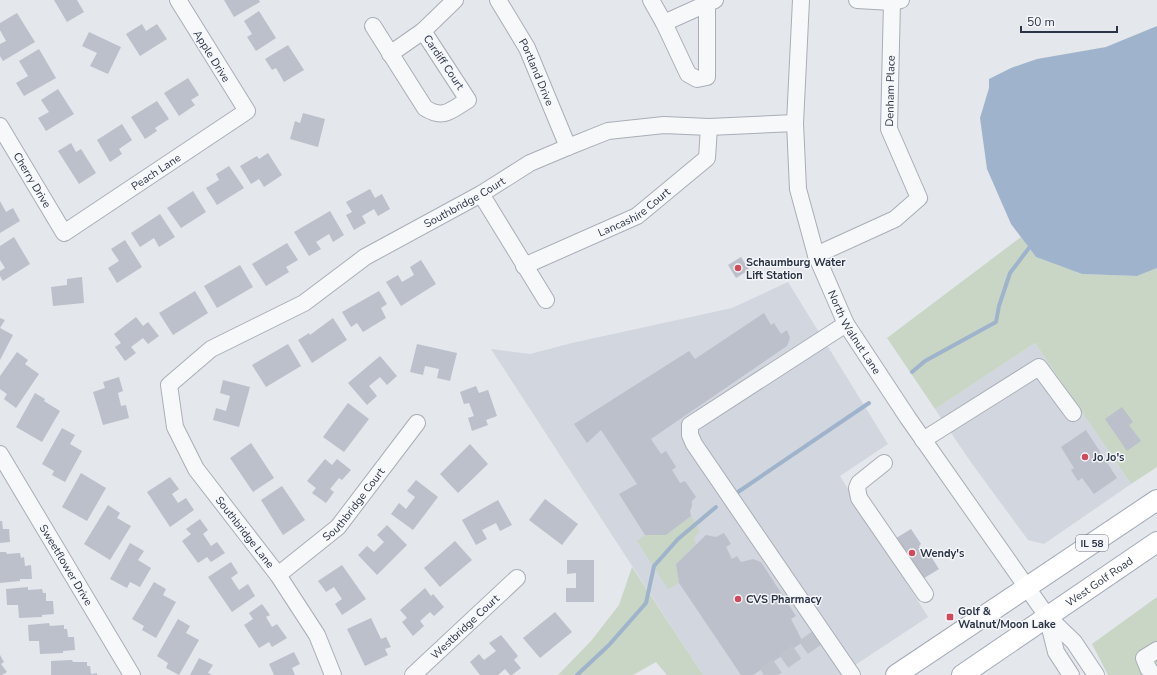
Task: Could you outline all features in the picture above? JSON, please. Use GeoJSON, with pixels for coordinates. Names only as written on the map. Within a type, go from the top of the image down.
{"type":"FeatureCollection","features":[{"type":"Feature","properties":{"kind":"main road","name":"IL 58"},"geometry":{"type":"LineString","coordinates":[[896,675],[1157,500]]}},
{"type":"Feature","properties":{"kind":"main road","name":"West Golf Road"},"geometry":{"type":"LineString","coordinates":[[962,675],[1157,542]]}},
{"type":"Feature","properties":{"kind":"street","name":"Apple Drive"},"geometry":{"type":"LineString","coordinates":[[178,0],[247,111]]}},
{"type":"Feature","properties":{"kind":"street","name":"Cardiff Court"},"geometry":{"type":"LineString","coordinates":[[390,54],[423,31],[455,0]]}},
{"type":"Feature","properties":{"kind":"street","name":"Portland Drive"},"geometry":{"type":"LineString","coordinates":[[498,0],[527,48],[568,147]]}},
{"type":"Feature","properties":{"kind":"street"},"geometry":{"type":"LineString","coordinates":[[651,0],[664,23],[688,74],[697,79],[707,77],[711,2],[664,23]]}},
{"type":"Feature","properties":{"kind":"street","name":"North Walnut Lane"},"geometry":{"type":"LineString","coordinates":[[800,0],[795,123],[798,189],[816,255],[846,324],[923,440],[1047,616]]}},
{"type":"Feature","properties":{"kind":"street"},"geometry":{"type":"LineString","coordinates":[[857,0],[897,1]]}},
{"type":"Feature","properties":{"kind":"street","name":"Denham Place"},"geometry":{"type":"LineString","coordinates":[[816,255],[895,219],[919,198],[889,129],[897,1]]}},
{"type":"Feature","properties":{"kind":"street","name":"Cardiff Court"},"geometry":{"type":"LineString","coordinates":[[373,26],[425,108],[438,114],[443,114],[468,100],[423,31]]}},
{"type":"Feature","properties":{"kind":"street","name":"Peach Lane"},"geometry":{"type":"LineString","coordinates":[[64,234],[247,111]]}},
{"type":"Feature","properties":{"kind":"street","name":"Southbridge Court"},"geometry":{"type":"LineString","coordinates":[[169,385],[211,349],[304,303],[365,257],[481,194],[530,163],[568,147],[608,131],[664,125],[709,127],[795,123]]}},
{"type":"Feature","properties":{"kind":"street","name":"Cherry Drive"},"geometry":{"type":"LineString","coordinates":[[0,126],[64,234]]}},
{"type":"Feature","properties":{"kind":"street","name":"Lancashire Court"},"geometry":{"type":"LineString","coordinates":[[524,266],[637,216],[706,158],[709,127]]}},
{"type":"Feature","properties":{"kind":"street"},"geometry":{"type":"LineString","coordinates":[[481,194],[546,300]]}},
{"type":"Feature","properties":{"kind":"street"},"geometry":{"type":"LineString","coordinates":[[846,324],[690,426],[690,435],[694,444],[852,675]]}},
{"type":"Feature","properties":{"kind":"street"},"geometry":{"type":"LineString","coordinates":[[923,440],[1039,367],[1073,414]]}},
{"type":"Feature","properties":{"kind":"street","name":"Southbridge Lane"},"geometry":{"type":"LineString","coordinates":[[169,385],[175,427],[196,469],[278,574],[317,635],[333,675]]}},
{"type":"Feature","properties":{"kind":"street","name":"Southbridge Court"},"geometry":{"type":"LineString","coordinates":[[278,574],[338,527],[417,423]]}},
{"type":"Feature","properties":{"kind":"street","name":"Sweetflower Drive"},"geometry":{"type":"LineString","coordinates":[[0,454],[132,675]]}},
{"type":"Feature","properties":{"kind":"street"},"geometry":{"type":"LineString","coordinates":[[884,463],[859,483],[857,488],[859,498],[925,594]]}},
{"type":"Feature","properties":{"kind":"street","name":"Westbridge Court"},"geometry":{"type":"LineString","coordinates":[[413,675],[517,578]]}},
{"type":"Feature","properties":{"kind":"street"},"geometry":{"type":"LineString","coordinates":[[1047,616],[1056,652],[1071,675]]}},
{"type":"Feature","properties":{"kind":"street"},"geometry":{"type":"LineString","coordinates":[[1047,616],[1074,642],[1096,675]]}},
{"type":"Feature","properties":{"kind":"street"},"geometry":{"type":"LineString","coordinates":[[1147,674],[1148,668],[1144,658],[1157,650]]}},
{"type":"Feature","properties":{"kind":"shaded area"},"geometry":{"type":"Polygon","coordinates":[[[788,282],[888,444],[840,476],[928,617],[840,675],[703,675],[491,349],[530,354],[572,343],[732,308],[788,282]]]}},
{"type":"Feature","properties":{"kind":"shaded area"},"geometry":{"type":"Polygon","coordinates":[[[1035,343],[1131,484],[1044,544],[1028,540],[970,461],[935,409],[1035,343]]]}},
{"type":"Feature","properties":{"kind":"green space"},"geometry":{"type":"Polygon","coordinates":[[[1021,237],[1036,257],[1082,274],[1137,276],[1157,268],[1157,467],[1131,484],[1035,343],[935,409],[887,338],[1021,237]]]}},
{"type":"Feature","properties":{"kind":"green space"},"geometry":{"type":"Polygon","coordinates":[[[691,516],[700,531],[694,538],[696,544],[676,564],[679,583],[668,589],[637,541],[645,535],[666,535],[691,516]]]}},
{"type":"Feature","properties":{"kind":"green space"},"geometry":{"type":"Polygon","coordinates":[[[632,567],[703,675],[667,675],[656,662],[633,675],[558,675],[591,641],[619,605],[632,567]]]}},
{"type":"Feature","properties":{"kind":"green space"},"geometry":{"type":"Polygon","coordinates":[[[1157,597],[1157,675],[1108,675],[1092,644],[1157,597]]]}},
{"type":"Feature","properties":{"kind":"water"},"geometry":{"type":"Polygon","coordinates":[[[1157,26],[1157,268],[1137,276],[1082,274],[1036,257],[1011,224],[987,169],[980,118],[989,88],[989,79],[1011,68],[1037,59],[1106,47],[1157,26]]]}},
{"type":"Feature","properties":{"kind":"building"},"geometry":{"type":"Polygon","coordinates":[[[54,0],[77,0],[84,12],[67,22],[54,0]]]}},
{"type":"Feature","properties":{"kind":"building"},"geometry":{"type":"Polygon","coordinates":[[[224,0],[259,0],[260,2],[234,17],[224,0]]]}},
{"type":"Feature","properties":{"kind":"building"},"geometry":{"type":"Polygon","coordinates":[[[259,11],[276,38],[256,51],[247,37],[252,34],[244,21],[259,11]]]}},
{"type":"Feature","properties":{"kind":"building"},"geometry":{"type":"Polygon","coordinates":[[[17,13],[35,42],[3,61],[0,56],[0,44],[6,41],[0,30],[0,23],[17,13]]]}},
{"type":"Feature","properties":{"kind":"building"},"geometry":{"type":"Polygon","coordinates":[[[142,24],[146,31],[157,24],[167,39],[140,56],[126,34],[142,24]]]}},
{"type":"Feature","properties":{"kind":"building"},"geometry":{"type":"Polygon","coordinates":[[[89,32],[121,47],[108,74],[90,66],[97,53],[82,46],[89,32]]]}},
{"type":"Feature","properties":{"kind":"building"},"geometry":{"type":"Polygon","coordinates":[[[288,45],[304,70],[284,82],[276,68],[272,70],[265,59],[288,45]]]}},
{"type":"Feature","properties":{"kind":"building"},"geometry":{"type":"Polygon","coordinates":[[[39,49],[56,78],[24,96],[16,83],[28,76],[19,61],[39,49]]]}},
{"type":"Feature","properties":{"kind":"building"},"geometry":{"type":"Polygon","coordinates":[[[188,78],[199,95],[191,100],[195,105],[179,116],[164,93],[188,78]]]}},
{"type":"Feature","properties":{"kind":"building"},"geometry":{"type":"Polygon","coordinates":[[[58,89],[74,114],[46,131],[38,118],[49,112],[41,100],[58,89]]]}},
{"type":"Feature","properties":{"kind":"building"},"geometry":{"type":"Polygon","coordinates":[[[157,101],[169,119],[155,128],[157,131],[145,139],[131,117],[157,101]]]}},
{"type":"Feature","properties":{"kind":"building"},"geometry":{"type":"Polygon","coordinates":[[[303,113],[325,119],[318,147],[290,139],[295,121],[300,123],[303,113]]]}},
{"type":"Feature","properties":{"kind":"building"},"geometry":{"type":"Polygon","coordinates":[[[122,124],[132,140],[119,149],[122,154],[110,162],[97,140],[122,124]]]}},
{"type":"Feature","properties":{"kind":"building"},"geometry":{"type":"Polygon","coordinates":[[[71,143],[76,152],[81,149],[96,173],[79,184],[58,151],[71,143]]]}},
{"type":"Feature","properties":{"kind":"building"},"geometry":{"type":"Polygon","coordinates":[[[268,153],[282,175],[264,187],[259,179],[251,184],[240,166],[257,156],[259,159],[268,153]]]}},
{"type":"Feature","properties":{"kind":"building"},"geometry":{"type":"Polygon","coordinates":[[[229,166],[244,188],[217,205],[206,188],[219,180],[216,174],[229,166]]]}},
{"type":"Feature","properties":{"kind":"building"},"geometry":{"type":"Polygon","coordinates":[[[370,189],[375,198],[382,194],[390,209],[378,216],[374,209],[362,216],[366,223],[354,230],[346,215],[352,212],[346,202],[370,189]]]}},
{"type":"Feature","properties":{"kind":"building"},"geometry":{"type":"Polygon","coordinates":[[[193,191],[206,212],[181,228],[167,208],[193,191]]]}},
{"type":"Feature","properties":{"kind":"building"},"geometry":{"type":"Polygon","coordinates":[[[0,201],[6,212],[13,208],[20,221],[0,233],[0,201]]]}},
{"type":"Feature","properties":{"kind":"building"},"geometry":{"type":"Polygon","coordinates":[[[330,211],[344,235],[333,242],[329,234],[316,242],[321,249],[309,256],[294,232],[330,211]]]}},
{"type":"Feature","properties":{"kind":"building"},"geometry":{"type":"Polygon","coordinates":[[[160,214],[175,237],[159,247],[154,238],[140,247],[131,233],[160,214]]]}},
{"type":"Feature","properties":{"kind":"building"},"geometry":{"type":"Polygon","coordinates":[[[14,237],[30,264],[3,281],[0,276],[0,271],[5,268],[0,260],[0,246],[14,237]]]}},
{"type":"Feature","properties":{"kind":"building"},"geometry":{"type":"Polygon","coordinates":[[[125,240],[142,267],[117,283],[108,268],[119,261],[111,249],[125,240]]]}},
{"type":"Feature","properties":{"kind":"building"},"geometry":{"type":"Polygon","coordinates":[[[287,243],[298,260],[286,267],[289,272],[266,286],[252,264],[287,243]]]}},
{"type":"Feature","properties":{"kind":"building","name":"Schaumburg Water Lift Station"},"geometry":{"type":"Polygon","coordinates":[[[741,257],[749,270],[736,278],[728,265],[741,257]]]}},
{"type":"Feature","properties":{"kind":"building"},"geometry":{"type":"Polygon","coordinates":[[[421,260],[436,284],[401,306],[386,282],[398,275],[402,282],[414,275],[410,267],[421,260]]]}},
{"type":"Feature","properties":{"kind":"building"},"geometry":{"type":"Polygon","coordinates":[[[240,265],[253,287],[217,308],[204,286],[240,265]]]}},
{"type":"Feature","properties":{"kind":"building"},"geometry":{"type":"Polygon","coordinates":[[[82,277],[84,303],[53,306],[51,287],[67,285],[67,279],[82,277]]]}},
{"type":"Feature","properties":{"kind":"building"},"geometry":{"type":"Polygon","coordinates":[[[195,291],[208,313],[173,335],[159,313],[195,291]]]}},
{"type":"Feature","properties":{"kind":"building"},"geometry":{"type":"Polygon","coordinates":[[[379,291],[387,304],[381,308],[386,318],[363,332],[357,323],[351,327],[342,312],[379,291]]]}},
{"type":"Feature","properties":{"kind":"building"},"geometry":{"type":"Polygon","coordinates":[[[764,313],[771,325],[774,323],[781,334],[787,330],[790,338],[787,346],[651,439],[661,454],[666,451],[676,467],[672,470],[680,483],[685,481],[696,497],[692,501],[690,511],[691,516],[666,535],[645,535],[619,494],[637,484],[601,430],[587,443],[574,424],[689,351],[695,359],[764,313]]]}},
{"type":"Feature","properties":{"kind":"building"},"geometry":{"type":"Polygon","coordinates":[[[136,317],[143,326],[148,322],[159,336],[148,344],[143,338],[131,347],[136,353],[125,361],[115,347],[121,343],[114,334],[136,317]]]}},
{"type":"Feature","properties":{"kind":"building"},"geometry":{"type":"Polygon","coordinates":[[[0,318],[5,320],[0,328],[0,318]]]}},
{"type":"Feature","properties":{"kind":"building"},"geometry":{"type":"Polygon","coordinates":[[[333,318],[347,340],[312,363],[298,340],[309,333],[310,335],[333,318]]]}},
{"type":"Feature","properties":{"kind":"building"},"geometry":{"type":"Polygon","coordinates":[[[0,328],[13,335],[0,360],[0,328]]]}},
{"type":"Feature","properties":{"kind":"building"},"geometry":{"type":"Polygon","coordinates":[[[288,344],[301,366],[266,387],[252,365],[288,344]]]}},
{"type":"Feature","properties":{"kind":"building"},"geometry":{"type":"Polygon","coordinates":[[[417,344],[457,353],[450,381],[437,378],[439,369],[425,366],[423,375],[410,372],[417,344]]]}},
{"type":"Feature","properties":{"kind":"building"},"geometry":{"type":"Polygon","coordinates":[[[17,352],[28,360],[25,364],[39,374],[16,408],[4,399],[7,394],[0,389],[0,376],[17,352]]]}},
{"type":"Feature","properties":{"kind":"building"},"geometry":{"type":"Polygon","coordinates":[[[380,356],[397,376],[387,385],[380,377],[369,386],[377,396],[367,405],[348,383],[380,356]]]}},
{"type":"Feature","properties":{"kind":"building"},"geometry":{"type":"Polygon","coordinates":[[[119,377],[123,391],[118,393],[121,406],[126,405],[129,418],[103,425],[93,392],[105,388],[103,382],[119,377]]]}},
{"type":"Feature","properties":{"kind":"building"},"geometry":{"type":"Polygon","coordinates":[[[223,380],[250,387],[239,427],[213,420],[216,408],[226,411],[230,396],[220,393],[223,380]]]}},
{"type":"Feature","properties":{"kind":"building"},"geometry":{"type":"Polygon","coordinates":[[[476,386],[479,393],[488,390],[497,416],[486,420],[488,425],[472,431],[468,418],[474,416],[469,403],[464,404],[460,392],[476,386]]]}},
{"type":"Feature","properties":{"kind":"building"},"geometry":{"type":"Polygon","coordinates":[[[35,393],[45,399],[44,401],[60,411],[42,442],[16,427],[35,393]]]}},
{"type":"Feature","properties":{"kind":"building"},"geometry":{"type":"Polygon","coordinates":[[[348,403],[369,419],[344,452],[323,437],[348,403]]]}},
{"type":"Feature","properties":{"kind":"building"},"geometry":{"type":"Polygon","coordinates":[[[1122,407],[1133,422],[1129,425],[1141,441],[1127,451],[1105,419],[1122,407]]]}},
{"type":"Feature","properties":{"kind":"building"},"geometry":{"type":"Polygon","coordinates":[[[62,428],[75,435],[70,444],[82,451],[65,482],[52,475],[54,471],[42,464],[62,428]]]}},
{"type":"Feature","properties":{"kind":"building","name":"Jo Jo's"},"geometry":{"type":"Polygon","coordinates":[[[1086,430],[1117,478],[1094,494],[1082,478],[1078,481],[1071,470],[1074,468],[1061,447],[1086,430]]]}},
{"type":"Feature","properties":{"kind":"building"},"geometry":{"type":"Polygon","coordinates":[[[251,443],[274,478],[253,492],[230,458],[251,443]]]}},
{"type":"Feature","properties":{"kind":"building"},"geometry":{"type":"Polygon","coordinates":[[[470,444],[488,464],[458,493],[440,474],[470,444]]]}},
{"type":"Feature","properties":{"kind":"building"},"geometry":{"type":"Polygon","coordinates":[[[325,459],[332,465],[337,459],[351,470],[342,480],[339,478],[330,489],[334,492],[326,503],[312,493],[316,488],[307,481],[325,459]]]}},
{"type":"Feature","properties":{"kind":"building"},"geometry":{"type":"Polygon","coordinates":[[[81,473],[106,488],[87,521],[62,507],[81,473]]]}},
{"type":"Feature","properties":{"kind":"building"},"geometry":{"type":"Polygon","coordinates":[[[170,477],[179,489],[172,494],[178,503],[186,498],[194,510],[170,527],[147,492],[170,477]]]}},
{"type":"Feature","properties":{"kind":"building"},"geometry":{"type":"Polygon","coordinates":[[[416,480],[438,497],[413,530],[391,514],[399,503],[406,509],[415,497],[407,491],[416,480]]]}},
{"type":"Feature","properties":{"kind":"building"},"geometry":{"type":"Polygon","coordinates":[[[282,486],[305,520],[283,535],[261,500],[282,486]]]}},
{"type":"Feature","properties":{"kind":"building"},"geometry":{"type":"Polygon","coordinates":[[[545,499],[578,524],[562,545],[529,520],[545,499]]]}},
{"type":"Feature","properties":{"kind":"building"},"geometry":{"type":"Polygon","coordinates":[[[498,500],[512,525],[500,531],[496,523],[482,530],[487,539],[476,545],[462,520],[498,500]]]}},
{"type":"Feature","properties":{"kind":"building"},"geometry":{"type":"Polygon","coordinates":[[[108,505],[120,513],[117,518],[131,526],[110,560],[84,544],[108,505]]]}},
{"type":"Feature","properties":{"kind":"building"},"geometry":{"type":"Polygon","coordinates":[[[200,519],[208,530],[203,534],[211,546],[217,542],[225,553],[211,562],[207,557],[198,563],[182,541],[191,534],[186,529],[200,519]]]}},
{"type":"Feature","properties":{"kind":"building"},"geometry":{"type":"Polygon","coordinates":[[[0,521],[2,521],[3,529],[9,529],[10,542],[0,543],[0,521]]]}},
{"type":"Feature","properties":{"kind":"building"},"geometry":{"type":"Polygon","coordinates":[[[387,525],[407,545],[377,575],[358,555],[367,546],[374,552],[384,542],[377,535],[387,525]]]}},
{"type":"Feature","properties":{"kind":"building","name":"Wendy's"},"geometry":{"type":"Polygon","coordinates":[[[911,529],[921,544],[919,546],[924,554],[928,552],[939,569],[921,580],[893,540],[911,529]]]}},
{"type":"Feature","properties":{"kind":"building","name":"CVS Pharmacy"},"geometry":{"type":"Polygon","coordinates":[[[724,533],[731,544],[726,547],[732,559],[737,556],[741,562],[753,559],[761,562],[796,616],[791,619],[803,642],[753,675],[741,675],[679,583],[676,564],[706,535],[716,537],[724,533]]]}},
{"type":"Feature","properties":{"kind":"building"},"geometry":{"type":"Polygon","coordinates":[[[455,541],[472,560],[440,587],[424,568],[455,541]]]}},
{"type":"Feature","properties":{"kind":"building"},"geometry":{"type":"Polygon","coordinates":[[[130,543],[144,551],[138,560],[151,568],[140,587],[130,582],[127,588],[110,579],[130,543]]]}},
{"type":"Feature","properties":{"kind":"building"},"geometry":{"type":"Polygon","coordinates":[[[0,552],[6,552],[7,554],[20,553],[21,558],[24,557],[25,566],[31,565],[32,579],[20,579],[20,581],[0,583],[0,552]]]}},
{"type":"Feature","properties":{"kind":"building"},"geometry":{"type":"Polygon","coordinates":[[[567,560],[594,560],[594,602],[566,602],[566,588],[576,588],[576,573],[567,574],[567,560]]]}},
{"type":"Feature","properties":{"kind":"building"},"geometry":{"type":"Polygon","coordinates":[[[231,562],[238,573],[231,578],[239,590],[248,584],[255,596],[232,612],[208,577],[231,562]]]}},
{"type":"Feature","properties":{"kind":"building"},"geometry":{"type":"Polygon","coordinates":[[[342,565],[366,599],[342,615],[335,604],[342,599],[334,587],[326,592],[318,581],[342,565]]]}},
{"type":"Feature","properties":{"kind":"building"},"geometry":{"type":"Polygon","coordinates":[[[154,582],[166,589],[163,595],[176,602],[156,638],[142,630],[144,626],[132,619],[154,582]]]}},
{"type":"Feature","properties":{"kind":"building"},"geometry":{"type":"Polygon","coordinates":[[[28,587],[28,590],[42,589],[43,593],[46,593],[46,601],[53,601],[54,614],[42,615],[42,617],[19,618],[18,605],[7,605],[6,589],[28,587]]]}},
{"type":"Feature","properties":{"kind":"building"},"geometry":{"type":"Polygon","coordinates":[[[425,588],[431,596],[433,594],[444,607],[434,616],[430,612],[420,621],[424,626],[413,636],[402,622],[407,618],[400,610],[425,588]]]}},
{"type":"Feature","properties":{"kind":"building"},"geometry":{"type":"Polygon","coordinates":[[[262,604],[270,615],[266,617],[272,627],[277,624],[287,638],[272,647],[269,642],[259,648],[244,625],[253,619],[249,613],[262,604]]]}},
{"type":"Feature","properties":{"kind":"building"},"geometry":{"type":"Polygon","coordinates":[[[555,612],[572,632],[540,658],[523,638],[555,612]]]}},
{"type":"Feature","properties":{"kind":"building"},"geometry":{"type":"Polygon","coordinates":[[[371,618],[381,639],[386,637],[391,647],[385,649],[388,655],[365,666],[347,629],[371,618]]]}},
{"type":"Feature","properties":{"kind":"building"},"geometry":{"type":"Polygon","coordinates":[[[178,619],[190,626],[186,633],[199,640],[179,675],[166,668],[168,663],[157,656],[178,619]]]}},
{"type":"Feature","properties":{"kind":"building"},"geometry":{"type":"Polygon","coordinates":[[[49,623],[50,626],[64,625],[64,629],[67,629],[68,637],[74,637],[75,650],[63,651],[63,653],[40,654],[39,641],[29,641],[28,625],[49,623]]]}},
{"type":"Feature","properties":{"kind":"building"},"geometry":{"type":"Polygon","coordinates":[[[501,635],[518,656],[514,660],[521,668],[512,675],[510,675],[505,669],[498,675],[480,675],[470,662],[479,654],[484,660],[496,651],[489,643],[501,635]]]}},
{"type":"Feature","properties":{"kind":"building"},"geometry":{"type":"Polygon","coordinates":[[[294,652],[300,664],[292,668],[295,675],[274,675],[269,664],[294,652]]]}},
{"type":"Feature","properties":{"kind":"building"},"geometry":{"type":"Polygon","coordinates":[[[0,655],[4,662],[1,664],[7,672],[2,675],[0,675],[0,655]]]}},
{"type":"Feature","properties":{"kind":"building"},"geometry":{"type":"Polygon","coordinates":[[[199,658],[213,665],[208,673],[212,675],[190,675],[199,658]]]}},
{"type":"Feature","properties":{"kind":"building"},"geometry":{"type":"Polygon","coordinates":[[[72,660],[73,662],[87,662],[87,666],[90,666],[91,674],[97,673],[97,675],[51,675],[51,661],[72,660]]]}},
{"type":"Feature","properties":{"kind":"waterway"},"geometry":{"type":"LineString","coordinates":[[912,372],[925,361],[996,322],[999,306],[1010,273],[1032,244]]}},
{"type":"Feature","properties":{"kind":"waterway"},"geometry":{"type":"LineString","coordinates":[[738,492],[869,403]]}},
{"type":"Feature","properties":{"kind":"waterway"},"geometry":{"type":"LineString","coordinates":[[577,675],[609,645],[646,603],[654,566],[678,539],[716,507]]}},
{"type":"Feature","properties":{"kind":"tunnel"},"geometry":{"type":"LineString","coordinates":[[764,675],[824,633]]}},
{"type":"Feature","properties":{"kind":"place","name":"Schaumburg Water Lift Station"},"geometry":{"type":"Point","coordinates":[738,268]}},
{"type":"Feature","properties":{"kind":"place","name":"Jo Jo's"},"geometry":{"type":"Point","coordinates":[1085,457]}},
{"type":"Feature","properties":{"kind":"place","name":"Wendy's"},"geometry":{"type":"Point","coordinates":[912,553]}},
{"type":"Feature","properties":{"kind":"place","name":"CVS Pharmacy"},"geometry":{"type":"Point","coordinates":[738,599]}},
{"type":"Feature","properties":{"kind":"place","name":"Golf & Walnut/Moon Lake"},"geometry":{"type":"Point","coordinates":[950,617]}}]}
